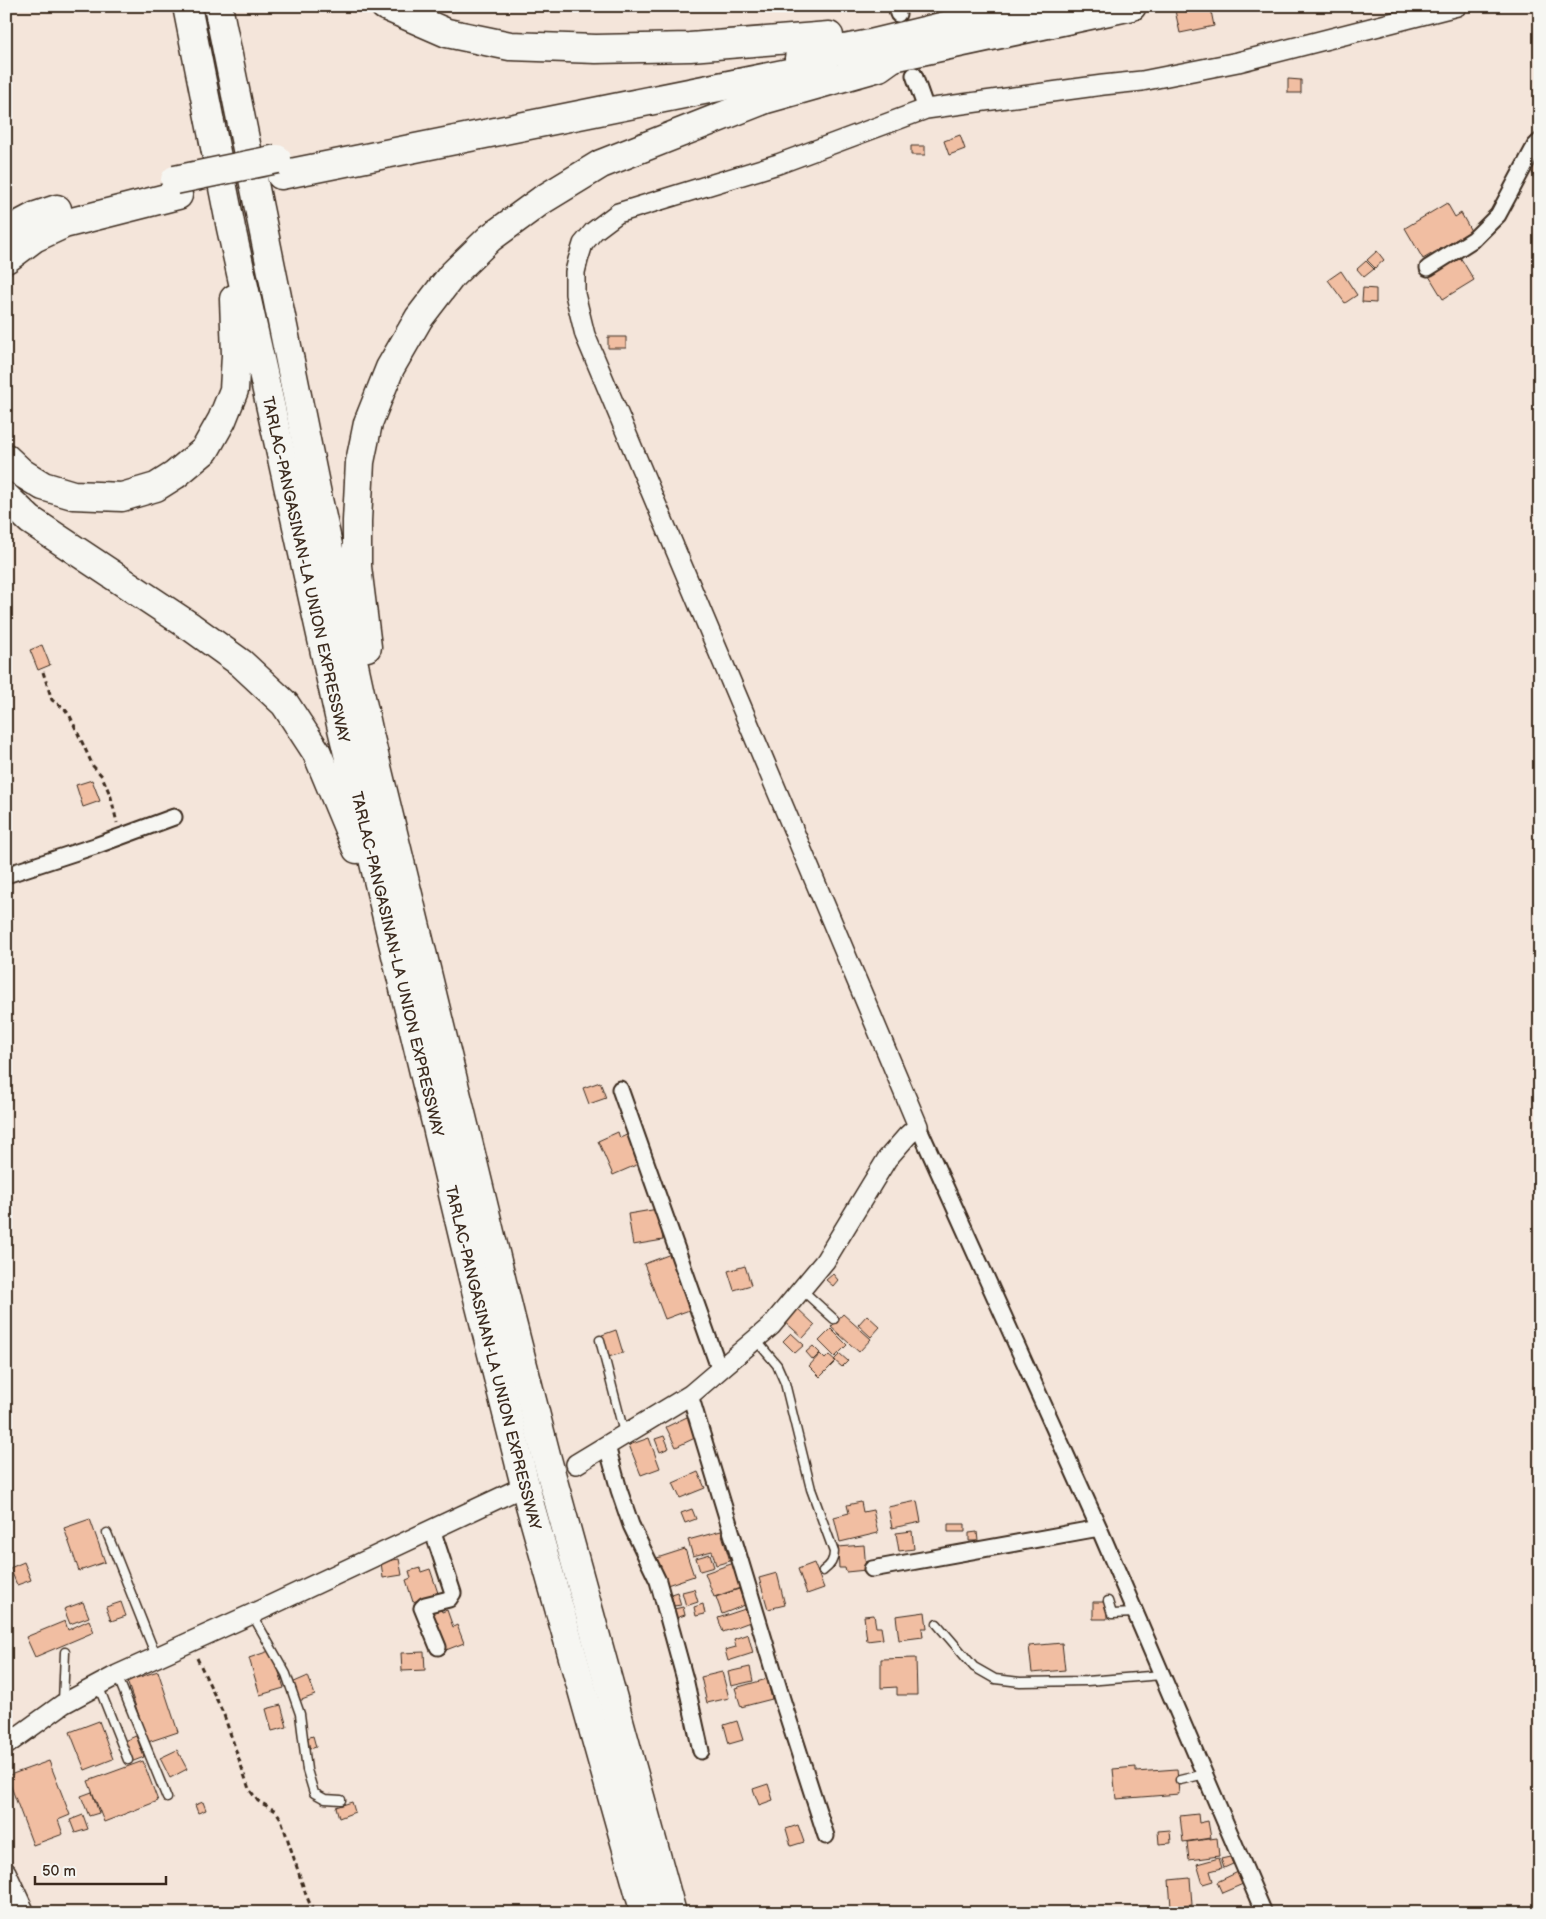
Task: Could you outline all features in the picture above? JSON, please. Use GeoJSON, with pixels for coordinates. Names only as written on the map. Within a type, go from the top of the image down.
{"type":"FeatureCollection","features":[{"type":"Feature","properties":{"kind":"highway","name":"TARLAC-PANGASINAN-LA UNION EXPRESSWAY"},"geometry":{"type":"LineString","coordinates":[[187,6],[231,228],[338,716],[473,1278],[530,1505],[645,1913]]}},
{"type":"Feature","properties":{"kind":"highway","name":"TARLAC-PANGASINAN-LA UNION EXPRESSWAY"},"geometry":{"type":"LineString","coordinates":[[218,6],[318,499],[369,734],[511,1319],[547,1458],[672,1913]]}},
{"type":"Feature","properties":{"kind":"highway"},"geometry":{"type":"LineString","coordinates":[[386,6],[447,33],[510,46],[596,49],[690,47],[779,41],[1132,6]]}},
{"type":"Feature","properties":{"kind":"highway"},"geometry":{"type":"LineString","coordinates":[[6,232],[36,216],[92,199],[177,187],[279,167],[860,46],[895,29],[1028,6]]}},
{"type":"Feature","properties":{"kind":"highway"},"geometry":{"type":"LineString","coordinates":[[369,734],[376,701],[357,567],[360,462],[368,423],[390,368],[419,318],[452,275],[490,238],[542,200],[601,164],[766,99],[879,68],[895,29]]}},
{"type":"Feature","properties":{"kind":"highway"},"geometry":{"type":"LineString","coordinates":[[6,258],[34,238],[64,224],[177,187]]}},
{"type":"Feature","properties":{"kind":"highway"},"geometry":{"type":"LineString","coordinates":[[6,458],[22,473],[43,486],[73,495],[98,498],[122,497],[156,487],[175,475],[205,450],[222,420],[234,390],[236,355],[231,228]]}},
{"type":"Feature","properties":{"kind":"highway"},"geometry":{"type":"LineString","coordinates":[[6,497],[30,520],[191,627],[241,663],[285,704],[317,753],[365,867],[382,894]]}},
{"type":"Feature","properties":{"kind":"street"},"geometry":{"type":"LineString","coordinates":[[1264,1913],[1099,1528],[918,1126],[585,336],[575,294],[575,272],[583,244],[594,232],[618,213],[778,164],[926,109],[1158,78],[1238,62],[1457,6]]}},
{"type":"Feature","properties":{"kind":"street"},"geometry":{"type":"LineString","coordinates":[[914,75],[926,109]]}},
{"type":"Feature","properties":{"kind":"street"},"geometry":{"type":"LineString","coordinates":[[1428,268],[1474,239],[1498,215],[1535,146],[1540,141]]}},
{"type":"Feature","properties":{"kind":"street"},"geometry":{"type":"LineString","coordinates":[[6,874],[115,839],[174,817]]}},
{"type":"Feature","properties":{"kind":"street"},"geometry":{"type":"LineString","coordinates":[[620,1090],[719,1368]]}},
{"type":"Feature","properties":{"kind":"street"},"geometry":{"type":"LineString","coordinates":[[576,1464],[690,1395],[719,1368],[771,1326],[825,1261],[887,1159],[918,1126]]}},
{"type":"Feature","properties":{"kind":"street"},"geometry":{"type":"LineString","coordinates":[[690,1395],[782,1700],[826,1836]]}},
{"type":"Feature","properties":{"kind":"street"},"geometry":{"type":"LineString","coordinates":[[607,1446],[631,1525],[658,1581],[686,1683],[701,1751]]}},
{"type":"Feature","properties":{"kind":"street"},"geometry":{"type":"LineString","coordinates":[[6,1745],[63,1704],[117,1675],[514,1491]]}},
{"type":"Feature","properties":{"kind":"street"},"geometry":{"type":"LineString","coordinates":[[872,1569],[1099,1528]]}},
{"type":"Feature","properties":{"kind":"street"},"geometry":{"type":"LineString","coordinates":[[432,1529],[453,1593],[449,1599],[425,1604],[422,1608],[438,1647]]}},
{"type":"Feature","properties":{"kind":"street"},"geometry":{"type":"LineString","coordinates":[[6,1872],[25,1913]]}},
{"type":"Feature","properties":{"kind":"lane"},"geometry":{"type":"LineString","coordinates":[[801,1289],[834,1319]]}},
{"type":"Feature","properties":{"kind":"lane"},"geometry":{"type":"LineString","coordinates":[[755,1339],[776,1365],[785,1383],[811,1489],[834,1552],[830,1565],[823,1572]]}},
{"type":"Feature","properties":{"kind":"lane"},"geometry":{"type":"LineString","coordinates":[[600,1340],[625,1435]]}},
{"type":"Feature","properties":{"kind":"lane"},"geometry":{"type":"LineString","coordinates":[[107,1533],[156,1656]]}},
{"type":"Feature","properties":{"kind":"lane"},"geometry":{"type":"LineString","coordinates":[[1108,1601],[1112,1614],[1135,1613]]}},
{"type":"Feature","properties":{"kind":"lane"},"geometry":{"type":"LineString","coordinates":[[252,1614],[286,1674],[300,1714],[307,1770],[314,1793],[325,1799],[341,1800]]}},
{"type":"Feature","properties":{"kind":"lane"},"geometry":{"type":"LineString","coordinates":[[938,1624],[974,1667],[995,1679],[1020,1682],[1087,1681],[1162,1674]]}},
{"type":"Feature","properties":{"kind":"lane"},"geometry":{"type":"LineString","coordinates":[[63,1704],[65,1652]]}},
{"type":"Feature","properties":{"kind":"lane"},"geometry":{"type":"LineString","coordinates":[[117,1675],[167,1798]]}},
{"type":"Feature","properties":{"kind":"lane"},"geometry":{"type":"LineString","coordinates":[[98,1685],[128,1760]]}},
{"type":"Feature","properties":{"kind":"lane"},"geometry":{"type":"LineString","coordinates":[[1180,1780],[1205,1774]]}},
{"type":"Feature","properties":{"kind":"path"},"geometry":{"type":"LineString","coordinates":[[43,672],[52,700],[64,708],[70,716],[93,766],[102,776],[116,816],[115,839]]}},
{"type":"Feature","properties":{"kind":"path"},"geometry":{"type":"LineString","coordinates":[[190,1641],[224,1715],[249,1789],[258,1801],[276,1811],[281,1819],[306,1896],[314,1913]]}},
{"type":"Feature","properties":{"kind":"building"},"geometry":{"type":"Polygon","coordinates":[[[1174,6],[1210,6],[1214,26],[1180,33],[1174,6]]]}},
{"type":"Feature","properties":{"kind":"building"},"geometry":{"type":"Polygon","coordinates":[[[1288,79],[1301,80],[1301,93],[1288,93],[1288,79]]]}},
{"type":"Feature","properties":{"kind":"building"},"geometry":{"type":"Polygon","coordinates":[[[960,135],[965,149],[949,155],[944,141],[960,135]]]}},
{"type":"Feature","properties":{"kind":"building"},"geometry":{"type":"Polygon","coordinates":[[[911,146],[925,146],[925,155],[911,155],[911,146]]]}},
{"type":"Feature","properties":{"kind":"building"},"geometry":{"type":"Polygon","coordinates":[[[1540,163],[1540,187],[1530,168],[1540,163]]]}},
{"type":"Feature","properties":{"kind":"building"},"geometry":{"type":"Polygon","coordinates":[[[1447,203],[1455,217],[1461,213],[1471,231],[1423,259],[1405,228],[1447,203]]]}},
{"type":"Feature","properties":{"kind":"building"},"geometry":{"type":"Polygon","coordinates":[[[1377,251],[1384,260],[1375,268],[1367,260],[1377,251]]]}},
{"type":"Feature","properties":{"kind":"building"},"geometry":{"type":"Polygon","coordinates":[[[1460,257],[1474,280],[1443,299],[1429,276],[1460,257]]]}},
{"type":"Feature","properties":{"kind":"building"},"geometry":{"type":"Polygon","coordinates":[[[1366,261],[1374,269],[1364,277],[1357,269],[1366,261]]]}},
{"type":"Feature","properties":{"kind":"building"},"geometry":{"type":"Polygon","coordinates":[[[1341,271],[1357,295],[1345,303],[1328,280],[1341,271]]]}},
{"type":"Feature","properties":{"kind":"building"},"geometry":{"type":"Polygon","coordinates":[[[1363,288],[1376,289],[1376,303],[1362,302],[1363,288]]]}},
{"type":"Feature","properties":{"kind":"building"},"geometry":{"type":"Polygon","coordinates":[[[608,337],[626,337],[626,348],[608,348],[608,337]]]}},
{"type":"Feature","properties":{"kind":"building"},"geometry":{"type":"Polygon","coordinates":[[[42,645],[50,665],[38,670],[30,650],[42,645]]]}},
{"type":"Feature","properties":{"kind":"building"},"geometry":{"type":"Polygon","coordinates":[[[92,780],[100,801],[83,807],[76,785],[92,780]]]}},
{"type":"Feature","properties":{"kind":"building"},"geometry":{"type":"Polygon","coordinates":[[[600,1082],[606,1098],[589,1104],[583,1088],[600,1082]]]}},
{"type":"Feature","properties":{"kind":"building"},"geometry":{"type":"Polygon","coordinates":[[[618,1132],[620,1138],[631,1133],[643,1162],[613,1175],[598,1141],[618,1132]]]}},
{"type":"Feature","properties":{"kind":"building"},"geometry":{"type":"Polygon","coordinates":[[[658,1209],[663,1240],[633,1245],[628,1214],[658,1209]]]}},
{"type":"Feature","properties":{"kind":"building"},"geometry":{"type":"Polygon","coordinates":[[[671,1254],[692,1309],[665,1319],[644,1264],[671,1254]]]}},
{"type":"Feature","properties":{"kind":"building"},"geometry":{"type":"Polygon","coordinates":[[[745,1266],[751,1285],[734,1290],[728,1271],[745,1266]]]}},
{"type":"Feature","properties":{"kind":"building"},"geometry":{"type":"Polygon","coordinates":[[[833,1274],[838,1280],[833,1286],[826,1280],[833,1274]]]}},
{"type":"Feature","properties":{"kind":"building"},"geometry":{"type":"Polygon","coordinates":[[[796,1307],[815,1325],[803,1338],[783,1320],[796,1307]]]}},
{"type":"Feature","properties":{"kind":"building"},"geometry":{"type":"Polygon","coordinates":[[[843,1314],[871,1339],[859,1352],[831,1327],[843,1314]]]}},
{"type":"Feature","properties":{"kind":"building"},"geometry":{"type":"Polygon","coordinates":[[[867,1315],[880,1327],[871,1337],[858,1325],[867,1315]]]}},
{"type":"Feature","properties":{"kind":"building"},"geometry":{"type":"Polygon","coordinates":[[[831,1329],[847,1345],[835,1357],[819,1341],[831,1329]]]}},
{"type":"Feature","properties":{"kind":"building"},"geometry":{"type":"Polygon","coordinates":[[[616,1330],[623,1353],[608,1357],[602,1335],[616,1330]]]}},
{"type":"Feature","properties":{"kind":"building"},"geometry":{"type":"Polygon","coordinates":[[[791,1333],[804,1345],[795,1353],[783,1341],[791,1333]]]}},
{"type":"Feature","properties":{"kind":"building"},"geometry":{"type":"Polygon","coordinates":[[[813,1346],[820,1353],[813,1360],[806,1352],[813,1346]]]}},
{"type":"Feature","properties":{"kind":"building"},"geometry":{"type":"Polygon","coordinates":[[[820,1354],[825,1359],[829,1355],[836,1361],[820,1377],[809,1366],[820,1354]]]}},
{"type":"Feature","properties":{"kind":"building"},"geometry":{"type":"Polygon","coordinates":[[[840,1354],[848,1361],[842,1367],[834,1360],[840,1354]]]}},
{"type":"Feature","properties":{"kind":"building"},"geometry":{"type":"Polygon","coordinates":[[[687,1417],[697,1437],[676,1447],[666,1427],[687,1417]]]}},
{"type":"Feature","properties":{"kind":"building"},"geometry":{"type":"Polygon","coordinates":[[[664,1436],[669,1448],[660,1452],[655,1439],[664,1436]]]}},
{"type":"Feature","properties":{"kind":"building"},"geometry":{"type":"Polygon","coordinates":[[[649,1438],[660,1468],[641,1475],[629,1445],[649,1438]]]}},
{"type":"Feature","properties":{"kind":"building"},"geometry":{"type":"Polygon","coordinates":[[[698,1472],[705,1488],[680,1498],[673,1483],[698,1472]]]}},
{"type":"Feature","properties":{"kind":"building"},"geometry":{"type":"Polygon","coordinates":[[[917,1501],[921,1522],[892,1528],[888,1507],[917,1501]]]}},
{"type":"Feature","properties":{"kind":"building"},"geometry":{"type":"Polygon","coordinates":[[[861,1502],[863,1512],[873,1510],[878,1533],[840,1542],[834,1517],[849,1513],[847,1505],[861,1502]]]}},
{"type":"Feature","properties":{"kind":"building"},"geometry":{"type":"Polygon","coordinates":[[[692,1509],[696,1519],[685,1523],[681,1513],[692,1509]]]}},
{"type":"Feature","properties":{"kind":"building"},"geometry":{"type":"Polygon","coordinates":[[[90,1519],[105,1562],[79,1571],[64,1528],[90,1519]]]}},
{"type":"Feature","properties":{"kind":"building"},"geometry":{"type":"Polygon","coordinates":[[[948,1524],[965,1524],[965,1532],[948,1532],[948,1524]]]}},
{"type":"Feature","properties":{"kind":"building"},"geometry":{"type":"Polygon","coordinates":[[[721,1531],[730,1561],[716,1565],[712,1551],[693,1556],[688,1540],[721,1531]]]}},
{"type":"Feature","properties":{"kind":"building"},"geometry":{"type":"Polygon","coordinates":[[[912,1531],[914,1549],[899,1551],[896,1533],[912,1531]]]}},
{"type":"Feature","properties":{"kind":"building"},"geometry":{"type":"Polygon","coordinates":[[[977,1532],[978,1541],[969,1541],[969,1533],[977,1532]]]}},
{"type":"Feature","properties":{"kind":"building"},"geometry":{"type":"Polygon","coordinates":[[[864,1545],[866,1570],[846,1572],[845,1568],[839,1568],[838,1547],[864,1545]]]}},
{"type":"Feature","properties":{"kind":"building"},"geometry":{"type":"Polygon","coordinates":[[[685,1549],[694,1576],[667,1585],[658,1571],[661,1570],[657,1558],[685,1549]]]}},
{"type":"Feature","properties":{"kind":"building"},"geometry":{"type":"Polygon","coordinates":[[[710,1554],[714,1567],[700,1571],[696,1558],[710,1554]]]}},
{"type":"Feature","properties":{"kind":"building"},"geometry":{"type":"Polygon","coordinates":[[[399,1559],[402,1575],[383,1578],[381,1562],[399,1559]]]}},
{"type":"Feature","properties":{"kind":"building"},"geometry":{"type":"Polygon","coordinates":[[[24,1562],[31,1580],[17,1585],[10,1568],[24,1562]]]}},
{"type":"Feature","properties":{"kind":"building"},"geometry":{"type":"Polygon","coordinates":[[[734,1563],[743,1587],[714,1597],[705,1573],[734,1563]]]}},
{"type":"Feature","properties":{"kind":"building"},"geometry":{"type":"Polygon","coordinates":[[[814,1563],[824,1588],[807,1594],[798,1569],[814,1563]]]}},
{"type":"Feature","properties":{"kind":"building"},"geometry":{"type":"Polygon","coordinates":[[[420,1568],[421,1572],[430,1569],[438,1593],[413,1602],[406,1580],[411,1578],[409,1571],[420,1568]]]}},
{"type":"Feature","properties":{"kind":"building"},"geometry":{"type":"Polygon","coordinates":[[[777,1573],[785,1605],[768,1609],[759,1578],[777,1573]]]}},
{"type":"Feature","properties":{"kind":"building"},"geometry":{"type":"Polygon","coordinates":[[[694,1589],[698,1602],[686,1606],[682,1592],[694,1589]]]}},
{"type":"Feature","properties":{"kind":"building"},"geometry":{"type":"Polygon","coordinates":[[[739,1589],[745,1605],[722,1614],[716,1597],[739,1589]]]}},
{"type":"Feature","properties":{"kind":"building"},"geometry":{"type":"Polygon","coordinates":[[[677,1592],[681,1605],[674,1606],[671,1594],[677,1592]]]}},
{"type":"Feature","properties":{"kind":"building"},"geometry":{"type":"Polygon","coordinates":[[[83,1602],[89,1617],[70,1624],[64,1609],[83,1602]]]}},
{"type":"Feature","properties":{"kind":"building"},"geometry":{"type":"Polygon","coordinates":[[[121,1602],[126,1616],[111,1621],[106,1607],[121,1602]]]}},
{"type":"Feature","properties":{"kind":"building"},"geometry":{"type":"Polygon","coordinates":[[[1093,1602],[1107,1602],[1107,1619],[1093,1619],[1093,1602]]]}},
{"type":"Feature","properties":{"kind":"building"},"geometry":{"type":"Polygon","coordinates":[[[439,1604],[442,1612],[447,1610],[453,1627],[457,1625],[464,1643],[441,1652],[425,1609],[439,1604]]]}},
{"type":"Feature","properties":{"kind":"building"},"geometry":{"type":"Polygon","coordinates":[[[703,1604],[705,1614],[696,1616],[694,1607],[703,1604]]]}},
{"type":"Feature","properties":{"kind":"building"},"geometry":{"type":"Polygon","coordinates":[[[683,1607],[685,1615],[676,1618],[674,1609],[683,1607]]]}},
{"type":"Feature","properties":{"kind":"building"},"geometry":{"type":"Polygon","coordinates":[[[745,1609],[750,1622],[723,1632],[718,1618],[745,1609]]]}},
{"type":"Feature","properties":{"kind":"building"},"geometry":{"type":"Polygon","coordinates":[[[925,1612],[927,1628],[922,1628],[923,1637],[899,1640],[896,1616],[925,1612]]]}},
{"type":"Feature","properties":{"kind":"building"},"geometry":{"type":"Polygon","coordinates":[[[874,1615],[876,1627],[881,1627],[883,1639],[867,1641],[864,1616],[874,1615]]]}},
{"type":"Feature","properties":{"kind":"building"},"geometry":{"type":"Polygon","coordinates":[[[89,1620],[94,1632],[35,1657],[26,1637],[65,1621],[68,1630],[89,1620]]]}},
{"type":"Feature","properties":{"kind":"building"},"geometry":{"type":"Polygon","coordinates":[[[748,1634],[753,1653],[728,1661],[725,1650],[736,1647],[734,1639],[748,1634]]]}},
{"type":"Feature","properties":{"kind":"building"},"geometry":{"type":"Polygon","coordinates":[[[1062,1643],[1065,1670],[1032,1673],[1029,1646],[1062,1643]]]}},
{"type":"Feature","properties":{"kind":"building"},"geometry":{"type":"Polygon","coordinates":[[[272,1650],[284,1688],[260,1695],[249,1658],[272,1650]]]}},
{"type":"Feature","properties":{"kind":"building"},"geometry":{"type":"Polygon","coordinates":[[[424,1652],[425,1670],[402,1671],[401,1653],[424,1652]]]}},
{"type":"Feature","properties":{"kind":"building"},"geometry":{"type":"Polygon","coordinates":[[[916,1658],[917,1695],[897,1695],[897,1687],[881,1688],[881,1659],[916,1658]]]}},
{"type":"Feature","properties":{"kind":"building"},"geometry":{"type":"Polygon","coordinates":[[[750,1667],[753,1681],[731,1686],[728,1672],[750,1667]]]}},
{"type":"Feature","properties":{"kind":"building"},"geometry":{"type":"Polygon","coordinates":[[[158,1671],[178,1732],[148,1742],[127,1681],[158,1671]]]}},
{"type":"Feature","properties":{"kind":"building"},"geometry":{"type":"Polygon","coordinates":[[[722,1672],[729,1698],[707,1703],[701,1677],[722,1672]]]}},
{"type":"Feature","properties":{"kind":"building"},"geometry":{"type":"Polygon","coordinates":[[[308,1676],[315,1695],[299,1701],[292,1683],[308,1676]]]}},
{"type":"Feature","properties":{"kind":"building"},"geometry":{"type":"Polygon","coordinates":[[[767,1679],[772,1699],[741,1707],[735,1688],[767,1679]]]}},
{"type":"Feature","properties":{"kind":"building"},"geometry":{"type":"Polygon","coordinates":[[[281,1705],[287,1727],[272,1731],[266,1709],[281,1705]]]}},
{"type":"Feature","properties":{"kind":"building"},"geometry":{"type":"Polygon","coordinates":[[[99,1721],[113,1759],[85,1770],[70,1732],[99,1721]]]}},
{"type":"Feature","properties":{"kind":"building"},"geometry":{"type":"Polygon","coordinates":[[[737,1721],[743,1740],[729,1744],[724,1725],[737,1721]]]}},
{"type":"Feature","properties":{"kind":"building"},"geometry":{"type":"Polygon","coordinates":[[[136,1736],[144,1757],[131,1762],[124,1741],[136,1736]]]}},
{"type":"Feature","properties":{"kind":"building"},"geometry":{"type":"Polygon","coordinates":[[[313,1736],[316,1747],[310,1749],[307,1738],[313,1736]]]}},
{"type":"Feature","properties":{"kind":"building"},"geometry":{"type":"Polygon","coordinates":[[[177,1750],[187,1769],[170,1778],[160,1758],[177,1750]]]}},
{"type":"Feature","properties":{"kind":"building"},"geometry":{"type":"Polygon","coordinates":[[[49,1761],[70,1815],[58,1820],[63,1834],[33,1845],[7,1776],[49,1761]]]}},
{"type":"Feature","properties":{"kind":"building"},"geometry":{"type":"Polygon","coordinates":[[[143,1761],[158,1801],[104,1822],[88,1781],[143,1761]]]}},
{"type":"Feature","properties":{"kind":"building"},"geometry":{"type":"Polygon","coordinates":[[[1136,1767],[1136,1772],[1177,1769],[1179,1794],[1116,1799],[1113,1769],[1136,1767]]]}},
{"type":"Feature","properties":{"kind":"building"},"geometry":{"type":"Polygon","coordinates":[[[768,1784],[773,1800],[759,1805],[753,1789],[768,1784]]]}},
{"type":"Feature","properties":{"kind":"building"},"geometry":{"type":"Polygon","coordinates":[[[92,1792],[99,1813],[89,1816],[81,1796],[92,1792]]]}},
{"type":"Feature","properties":{"kind":"building"},"geometry":{"type":"Polygon","coordinates":[[[203,1802],[206,1810],[198,1813],[195,1805],[203,1802]]]}},
{"type":"Feature","properties":{"kind":"building"},"geometry":{"type":"Polygon","coordinates":[[[352,1802],[355,1812],[339,1818],[336,1807],[352,1802]]]}},
{"type":"Feature","properties":{"kind":"building"},"geometry":{"type":"Polygon","coordinates":[[[1198,1814],[1199,1823],[1208,1821],[1211,1838],[1183,1842],[1180,1816],[1198,1814]]]}},
{"type":"Feature","properties":{"kind":"building"},"geometry":{"type":"Polygon","coordinates":[[[83,1815],[88,1829],[75,1833],[70,1820],[83,1815]]]}},
{"type":"Feature","properties":{"kind":"building"},"geometry":{"type":"Polygon","coordinates":[[[798,1825],[804,1842],[791,1846],[786,1829],[798,1825]]]}},
{"type":"Feature","properties":{"kind":"building"},"geometry":{"type":"Polygon","coordinates":[[[1170,1830],[1171,1843],[1159,1844],[1158,1831],[1170,1830]]]}},
{"type":"Feature","properties":{"kind":"building"},"geometry":{"type":"Polygon","coordinates":[[[1217,1838],[1219,1856],[1189,1860],[1187,1842],[1217,1838]]]}},
{"type":"Feature","properties":{"kind":"building"},"geometry":{"type":"Polygon","coordinates":[[[1230,1857],[1233,1864],[1224,1868],[1221,1859],[1230,1857]]]}},
{"type":"Feature","properties":{"kind":"building"},"geometry":{"type":"Polygon","coordinates":[[[1219,1858],[1222,1868],[1210,1871],[1213,1881],[1203,1884],[1197,1864],[1219,1858]]]}},
{"type":"Feature","properties":{"kind":"building"},"geometry":{"type":"Polygon","coordinates":[[[1238,1872],[1243,1884],[1222,1893],[1217,1882],[1238,1872]]]}},
{"type":"Feature","properties":{"kind":"building"},"geometry":{"type":"Polygon","coordinates":[[[1190,1878],[1192,1905],[1171,1907],[1169,1880],[1190,1878]]]}}]}
